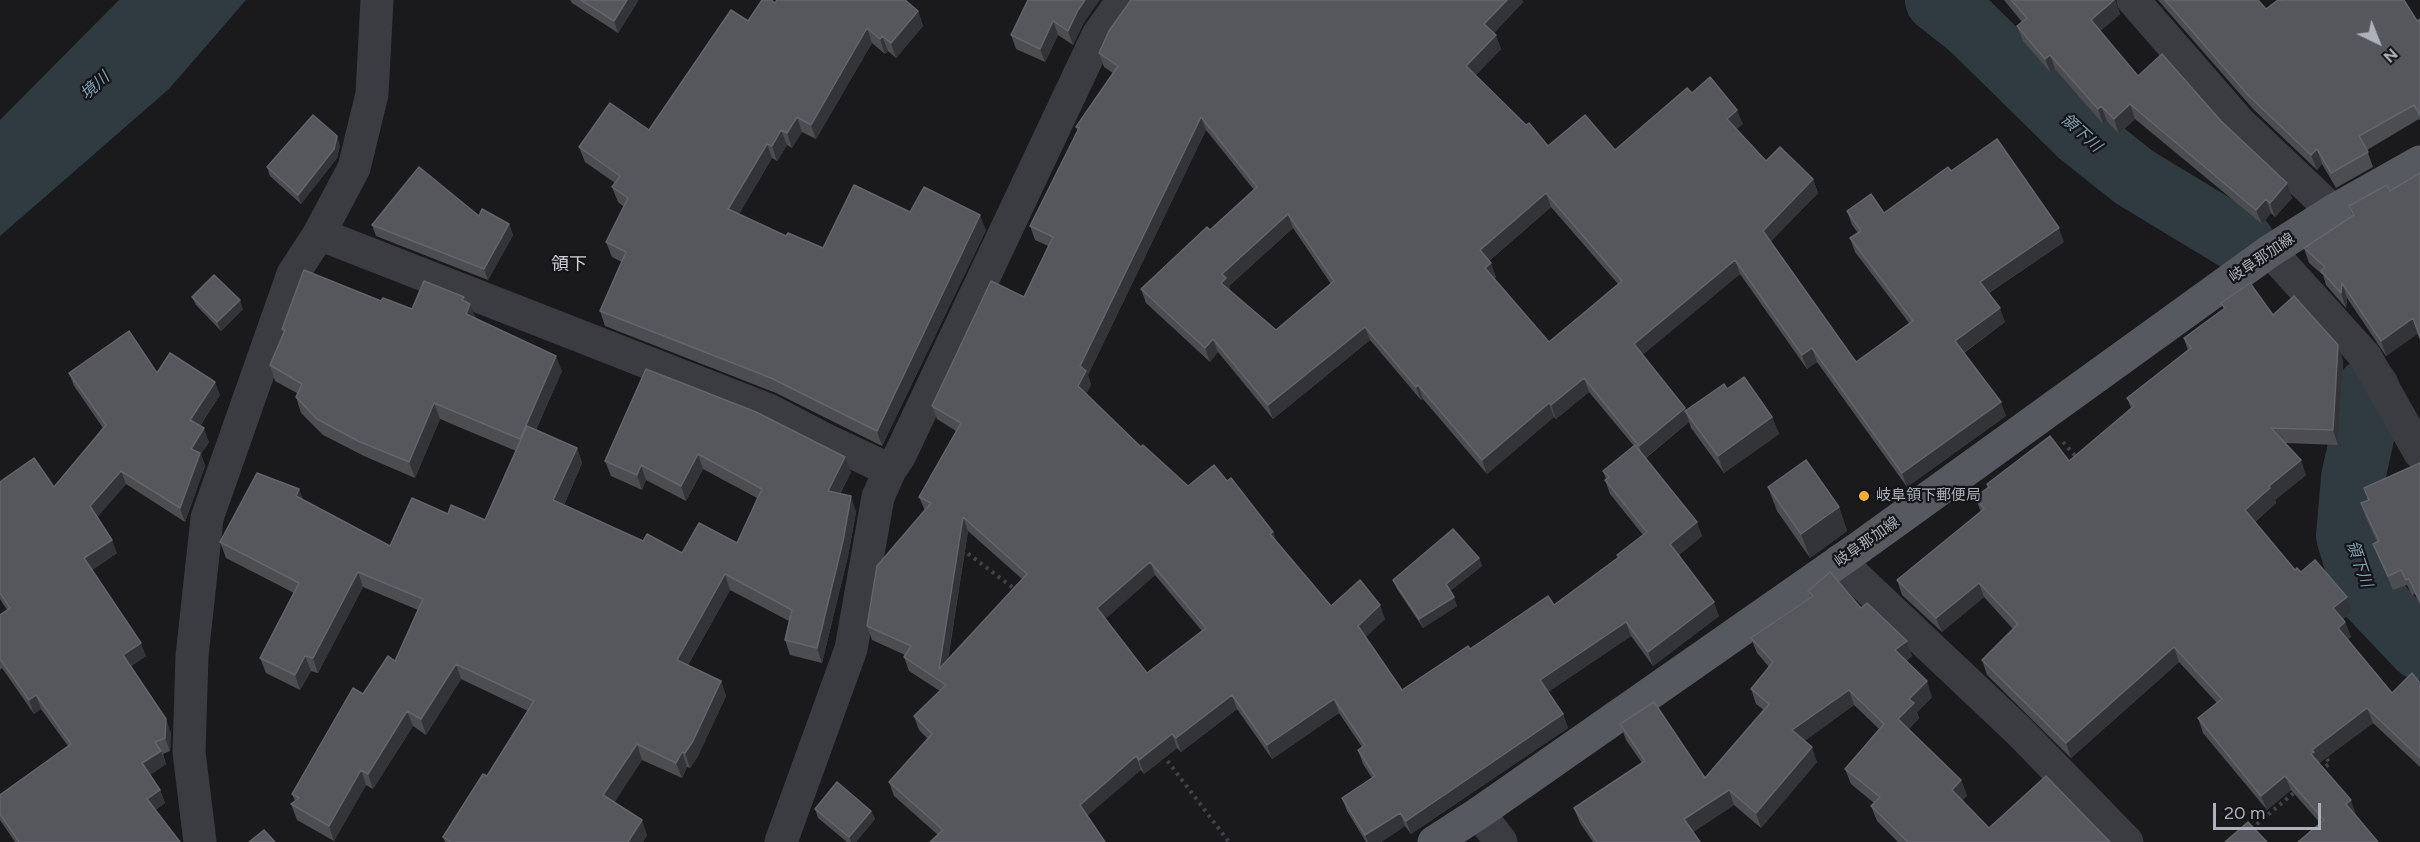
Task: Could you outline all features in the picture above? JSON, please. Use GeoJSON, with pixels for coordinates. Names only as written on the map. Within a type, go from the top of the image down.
{"type":"FeatureCollection","features":[{"type":"Feature","properties":{"kind":"main road","name":"岐阜那加線"},"geometry":{"type":"LineString","coordinates":[[1434,842],[1479,813],[1839,561],[2270,250],[2420,162]]}},
{"type":"Feature","properties":{"kind":"street"},"geometry":{"type":"LineString","coordinates":[[201,842],[189,752],[192,656],[207,518],[293,274],[319,234],[354,168],[372,94],[377,0]]}},
{"type":"Feature","properties":{"kind":"street"},"geometry":{"type":"LineString","coordinates":[[781,842],[851,649],[878,497],[1098,35],[1123,0]]}},
{"type":"Feature","properties":{"kind":"street"},"geometry":{"type":"LineString","coordinates":[[2133,0],[2240,123],[2333,211]]}},
{"type":"Feature","properties":{"kind":"street"},"geometry":{"type":"LineString","coordinates":[[319,234],[769,410],[890,470]]}},
{"type":"Feature","properties":{"kind":"street"},"geometry":{"type":"LineString","coordinates":[[2270,250],[2365,356],[2420,453]]}},
{"type":"Feature","properties":{"kind":"street"},"geometry":{"type":"LineString","coordinates":[[1839,561],[2019,731],[2127,842]]}},
{"type":"Feature","properties":{"kind":"street"},"geometry":{"type":"LineString","coordinates":[[1479,813],[1501,842]]}},
{"type":"Feature","properties":{"kind":"path"},"geometry":{"type":"LineString","coordinates":[[2042,416],[2080,461]]}},
{"type":"Feature","properties":{"kind":"path"},"geometry":{"type":"LineString","coordinates":[[958,547],[1024,596]]}},
{"type":"Feature","properties":{"kind":"path"},"geometry":{"type":"LineString","coordinates":[[1161,752],[1229,842]]}},
{"type":"Feature","properties":{"kind":"path"},"geometry":{"type":"LineString","coordinates":[[2313,777],[2330,763],[2322,753]]}},
{"type":"Feature","properties":{"kind":"path"},"geometry":{"type":"LineString","coordinates":[[2244,835],[2304,784]]}},
{"type":"Feature","properties":{"kind":"water","name":"境川"},"geometry":{"type":"Polygon","coordinates":[[[119,0],[246,0],[169,89],[0,236],[0,120],[119,0]]]}},
{"type":"Feature","properties":{"kind":"building"},"geometry":{"type":"Polygon","coordinates":[[[581,0],[627,0],[614,21],[581,0]]]}},
{"type":"Feature","properties":{"kind":"building"},"geometry":{"type":"Polygon","coordinates":[[[762,0],[771,0],[775,3],[777,0],[905,0],[918,11],[891,43],[882,36],[880,39],[867,28],[811,125],[797,117],[787,133],[781,130],[772,146],[767,144],[728,209],[786,236],[788,233],[823,248],[854,185],[910,212],[924,187],[980,215],[877,431],[771,378],[600,311],[626,252],[606,242],[628,198],[612,187],[620,176],[579,147],[610,103],[649,130],[731,10],[748,21],[762,0]]]}},
{"type":"Feature","properties":{"kind":"building"},"geometry":{"type":"Polygon","coordinates":[[[1028,0],[1085,0],[1068,31],[1053,21],[1040,49],[1011,35],[1028,0]]]}},
{"type":"Feature","properties":{"kind":"building"},"geometry":{"type":"Polygon","coordinates":[[[1131,0],[1507,0],[1484,24],[1496,35],[1466,66],[1526,125],[1529,123],[1548,146],[1585,115],[1615,150],[1687,88],[1692,93],[1710,77],[1737,110],[1727,119],[1766,161],[1780,147],[1813,179],[1763,231],[1856,362],[1913,321],[1850,238],[1861,231],[1847,211],[1871,194],[1884,213],[1948,167],[1951,171],[1997,139],[2059,228],[1980,282],[2000,308],[1955,341],[2001,402],[1902,473],[1812,348],[1802,355],[1735,260],[1634,344],[1685,408],[1639,446],[1584,378],[1551,405],[1549,403],[1482,460],[1365,327],[1268,405],[1213,339],[1205,348],[1141,289],[1207,227],[1210,230],[1257,187],[1201,117],[1080,366],[1086,371],[1078,386],[1141,447],[1143,445],[1188,486],[1214,465],[1227,481],[1231,478],[1273,532],[1270,534],[1331,606],[1360,580],[1380,605],[1358,626],[1402,690],[1468,646],[1470,649],[1548,596],[1554,605],[1619,557],[1617,555],[1647,532],[1605,480],[1609,477],[1603,471],[1635,445],[1697,522],[1670,544],[1714,602],[1648,652],[1626,622],[1540,680],[1563,714],[1406,821],[1400,813],[1365,835],[1342,798],[1375,776],[1358,750],[1365,745],[1334,699],[1267,745],[1232,695],[1176,738],[1172,734],[1139,760],[1136,756],[1080,805],[1105,842],[930,842],[943,830],[889,782],[932,734],[914,716],[946,685],[904,657],[911,646],[867,626],[877,566],[931,503],[919,497],[961,423],[932,406],[991,281],[1024,297],[1053,237],[1030,226],[1079,128],[1076,127],[1118,66],[1099,53],[1109,31],[1131,0]],[[1546,193],[1480,250],[1491,263],[1485,268],[1549,342],[1622,281],[1546,193]],[[1288,214],[1222,274],[1226,278],[1221,283],[1276,330],[1334,281],[1288,214]],[[963,517],[939,669],[1027,574],[963,517]],[[1150,562],[1097,608],[1147,673],[1206,628],[1150,562]]]}},
{"type":"Feature","properties":{"kind":"building"},"geometry":{"type":"Polygon","coordinates":[[[2011,0],[2114,0],[2091,20],[2138,76],[2162,54],[2221,121],[2287,183],[2270,203],[2266,199],[2256,210],[2130,104],[2114,119],[2101,106],[2098,109],[2050,55],[2045,59],[2017,26],[2027,18],[2011,0]]]}},
{"type":"Feature","properties":{"kind":"building"},"geometry":{"type":"Polygon","coordinates":[[[2165,0],[2258,0],[2266,9],[2278,0],[2404,0],[2417,21],[2420,19],[2420,115],[2414,105],[2359,136],[2368,152],[2331,173],[2317,149],[2311,155],[2248,95],[2165,0]]]}},
{"type":"Feature","properties":{"kind":"building"},"geometry":{"type":"Polygon","coordinates":[[[313,115],[337,136],[334,149],[298,195],[267,167],[313,115]]]}},
{"type":"Feature","properties":{"kind":"building"},"geometry":{"type":"Polygon","coordinates":[[[419,167],[479,216],[482,209],[509,224],[484,269],[372,225],[419,167]]]}},
{"type":"Feature","properties":{"kind":"building"},"geometry":{"type":"Polygon","coordinates":[[[2420,173],[2420,338],[2413,318],[2381,341],[2342,283],[2341,293],[2321,271],[2325,267],[2304,248],[2354,215],[2349,206],[2387,185],[2390,191],[2420,173]]]}},
{"type":"Feature","properties":{"kind":"building"},"geometry":{"type":"Polygon","coordinates":[[[304,270],[381,301],[383,298],[412,309],[424,281],[464,297],[462,300],[470,304],[466,314],[556,356],[520,439],[434,403],[409,462],[358,441],[317,419],[296,397],[302,384],[270,365],[285,330],[282,329],[304,270]]]}},
{"type":"Feature","properties":{"kind":"building"},"geometry":{"type":"Polygon","coordinates":[[[214,275],[240,300],[217,322],[192,297],[214,275]]]}},
{"type":"Feature","properties":{"kind":"building"},"geometry":{"type":"Polygon","coordinates":[[[2250,283],[2273,315],[2294,296],[2338,345],[2333,430],[2271,428],[2301,460],[2269,486],[2270,488],[2245,510],[2295,570],[2297,568],[2301,572],[2315,560],[2347,597],[2333,608],[2345,622],[2338,628],[2392,693],[2412,673],[2420,683],[2420,758],[2367,708],[2312,750],[2314,752],[2311,754],[2351,800],[2346,804],[2378,842],[2298,842],[2324,820],[2285,776],[2261,796],[2198,718],[2222,699],[2174,647],[2066,743],[1982,660],[2018,624],[1979,583],[1936,618],[1897,580],[1984,509],[1975,497],[1989,487],[1987,484],[2050,436],[2069,461],[2134,406],[2127,398],[2191,348],[2184,338],[2225,308],[2221,303],[2250,283]]]}},
{"type":"Feature","properties":{"kind":"building"},"geometry":{"type":"Polygon","coordinates":[[[129,331],[157,373],[170,353],[215,382],[190,420],[204,428],[191,449],[200,453],[180,508],[121,471],[90,506],[112,540],[84,558],[141,643],[123,655],[166,719],[165,738],[155,742],[161,751],[142,763],[160,790],[147,799],[180,842],[19,842],[0,814],[0,795],[71,744],[36,695],[29,700],[0,659],[0,615],[10,608],[0,593],[0,482],[34,458],[54,487],[106,425],[69,373],[129,331]]]}},
{"type":"Feature","properties":{"kind":"building"},"geometry":{"type":"Polygon","coordinates":[[[646,369],[756,412],[845,457],[828,491],[851,496],[843,541],[817,648],[785,640],[792,610],[725,574],[677,660],[721,681],[693,741],[685,753],[682,752],[676,763],[637,744],[603,795],[642,820],[628,842],[451,842],[443,837],[483,774],[487,776],[534,701],[456,664],[421,719],[407,711],[368,774],[361,770],[329,826],[291,804],[299,798],[292,794],[353,688],[363,694],[388,656],[395,661],[423,599],[358,572],[313,658],[305,656],[295,675],[260,658],[299,583],[220,542],[257,473],[299,489],[296,496],[390,546],[412,498],[448,514],[451,505],[485,520],[527,426],[577,448],[553,500],[643,541],[647,534],[682,553],[699,523],[737,543],[762,489],[698,454],[681,486],[641,465],[637,475],[605,461],[646,369]]]}},
{"type":"Feature","properties":{"kind":"building"},"geometry":{"type":"Polygon","coordinates":[[[1744,377],[1772,417],[1718,456],[1685,411],[1724,384],[1727,389],[1744,377]]]}},
{"type":"Feature","properties":{"kind":"building"},"geometry":{"type":"Polygon","coordinates":[[[1806,460],[1839,507],[1801,534],[1768,487],[1806,460]]]}},
{"type":"Feature","properties":{"kind":"building"},"geometry":{"type":"Polygon","coordinates":[[[2420,463],[2420,602],[2409,579],[2406,580],[2401,570],[2388,576],[2373,544],[2379,541],[2361,503],[2369,500],[2364,488],[2420,463]]]}},
{"type":"Feature","properties":{"kind":"building"},"geometry":{"type":"Polygon","coordinates":[[[1453,529],[1479,558],[1446,584],[1454,597],[1419,619],[1393,580],[1453,529]]]}},
{"type":"Feature","properties":{"kind":"building"},"geometry":{"type":"Polygon","coordinates":[[[1830,572],[1861,608],[1867,603],[1907,641],[1895,650],[1927,681],[1909,699],[1914,703],[1898,719],[1961,780],[1952,790],[1989,828],[2046,776],[2110,842],[1908,842],[1871,806],[1880,797],[1845,769],[1884,724],[1849,690],[1792,730],[1812,747],[1756,813],[1729,790],[1684,819],[1700,842],[1597,842],[1574,808],[1645,761],[1620,724],[1654,702],[1705,778],[1769,704],[1751,689],[1773,662],[1751,638],[1813,596],[1808,591],[1830,572]]]}},
{"type":"Feature","properties":{"kind":"building"},"geometry":{"type":"Polygon","coordinates":[[[837,782],[871,811],[849,837],[815,809],[837,782]]]}},
{"type":"Feature","properties":{"kind":"building"},"geometry":{"type":"Polygon","coordinates":[[[2248,822],[2267,842],[2225,842],[2248,822]]]}},
{"type":"Feature","properties":{"kind":"building"},"geometry":{"type":"Polygon","coordinates":[[[264,830],[275,842],[249,842],[264,830]]]}},
{"type":"Feature","properties":{"kind":"waterway","name":"領下川"},"geometry":{"type":"LineString","coordinates":[[1937,0],[1970,26],[2080,134],[2134,177],[2243,243]]}},
{"type":"Feature","properties":{"kind":"waterway","name":"領下川"},"geometry":{"type":"LineString","coordinates":[[2368,390],[2366,419],[2353,478],[2348,536],[2364,589],[2420,648]]}},
{"type":"Feature","properties":{"kind":"place","name":"岐阜領下郵便局"},"geometry":{"type":"Point","coordinates":[1864,496]}},
{"type":"Feature","properties":{"kind":"district","name":"領下"},"geometry":{"type":"Point","coordinates":[569,265]}}]}
